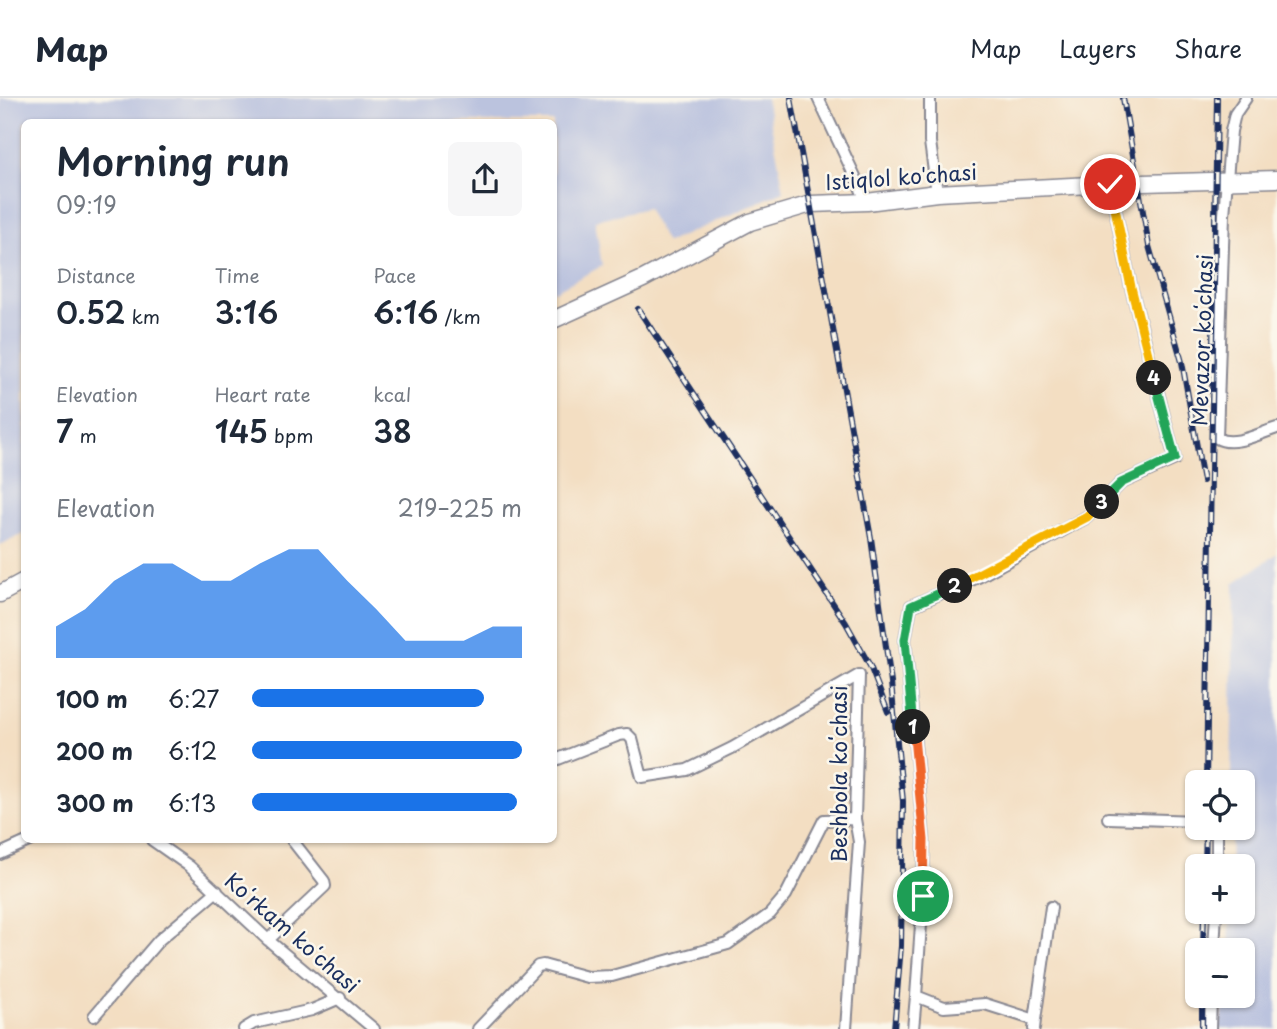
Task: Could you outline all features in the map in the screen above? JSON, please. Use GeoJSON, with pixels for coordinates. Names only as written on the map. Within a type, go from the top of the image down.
{"type":"FeatureCollection","features":[{"type":"Feature","properties":{"kind":"main road","name":"Istiqlol ko'chasi"},"geometry":{"type":"LineString","coordinates":[[557,318],[643,279],[750,222],[811,204],[867,202],[937,193],[1277,179]]}},
{"type":"Feature","properties":{"kind":"main road"},"geometry":{"type":"LineString","coordinates":[[0,594],[21,583]]}},
{"type":"Feature","properties":{"kind":"street"},"geometry":{"type":"LineString","coordinates":[[818,98],[867,202]]}},
{"type":"Feature","properties":{"kind":"street"},"geometry":{"type":"LineString","coordinates":[[930,98],[930,142],[937,193]]}},
{"type":"Feature","properties":{"kind":"street"},"geometry":{"type":"LineString","coordinates":[[1228,180],[1231,131],[1235,114],[1246,98]]}},
{"type":"Feature","properties":{"kind":"street","name":"Mevazor koʻchasi"},"geometry":{"type":"LineString","coordinates":[[1228,180],[1224,215],[1217,438],[1223,442],[1233,442],[1277,428]]}},
{"type":"Feature","properties":{"kind":"street"},"geometry":{"type":"LineString","coordinates":[[913,1029],[923,896],[924,840],[905,640],[911,606],[978,576],[1087,517],[1121,483],[1175,458],[1131,287],[1110,184]]}},
{"type":"Feature","properties":{"kind":"street","name":"Beshbola koʻchasi"},"geometry":{"type":"LineString","coordinates":[[557,759],[627,734],[632,739],[642,777],[687,770],[732,748],[859,676],[855,819],[859,842],[846,1029]]}},
{"type":"Feature","properties":{"kind":"street"},"geometry":{"type":"LineString","coordinates":[[1108,818],[1185,821]]}},
{"type":"Feature","properties":{"kind":"street"},"geometry":{"type":"LineString","coordinates":[[478,1029],[538,966],[587,976],[612,976],[728,944],[779,905],[824,820],[855,819]]}},
{"type":"Feature","properties":{"kind":"street"},"geometry":{"type":"LineString","coordinates":[[0,854],[24,843]]}},
{"type":"Feature","properties":{"kind":"street","name":"Koʻrkam koʻchasi"},"geometry":{"type":"LineString","coordinates":[[156,843],[189,866],[268,940],[374,1029]]}},
{"type":"Feature","properties":{"kind":"street"},"geometry":{"type":"LineString","coordinates":[[268,940],[325,886],[294,843]]}},
{"type":"Feature","properties":{"kind":"street"},"geometry":{"type":"LineString","coordinates":[[94,1016],[159,940],[217,891]]}},
{"type":"Feature","properties":{"kind":"street"},"geometry":{"type":"LineString","coordinates":[[916,996],[944,1007],[985,1004],[1035,1024],[1051,907]]}},
{"type":"Feature","properties":{"kind":"street"},"geometry":{"type":"LineString","coordinates":[[244,1029],[254,1023],[313,1010],[340,998]]}},
{"type":"Feature","properties":{"kind":"street"},"geometry":{"type":"LineString","coordinates":[[1210,1029],[1211,1008]]}},
{"type":"Feature","properties":{"kind":"shaded area"},"geometry":{"type":"Polygon","coordinates":[[[0,98],[766,98],[784,191],[666,243],[647,208],[595,220],[602,266],[557,290],[557,119],[21,119],[21,535],[0,545],[0,98]]]}},
{"type":"Feature","properties":{"kind":"shaded area"},"geometry":{"type":"Polygon","coordinates":[[[1277,554],[1277,1029],[1219,1029],[1223,1008],[1255,1008],[1255,938],[1229,938],[1230,924],[1255,924],[1255,854],[1230,854],[1231,840],[1255,840],[1255,770],[1231,770],[1234,583],[1277,554]]]}},
{"type":"Feature","properties":{"kind":"railway"},"geometry":{"type":"LineString","coordinates":[[791,98],[871,538],[891,683],[903,801],[901,946],[894,1029]]}},
{"type":"Feature","properties":{"kind":"railway"},"geometry":{"type":"LineString","coordinates":[[1123,98],[1149,246],[1182,362],[1203,481]]}},
{"type":"Feature","properties":{"kind":"railway"},"geometry":{"type":"LineString","coordinates":[[1206,770],[1217,98]]}},
{"type":"Feature","properties":{"kind":"railway"},"geometry":{"type":"LineString","coordinates":[[638,309],[846,623],[870,666],[888,712]]}},
{"type":"Feature","properties":{"kind":"railway"},"geometry":{"type":"LineString","coordinates":[[1205,854],[1206,840]]}},
{"type":"Feature","properties":{"kind":"railway"},"geometry":{"type":"LineString","coordinates":[[1203,938],[1204,924]]}},
{"type":"Feature","properties":{"kind":"railway"},"geometry":{"type":"LineString","coordinates":[[1202,1008],[1202,1029]]}},
{"type":"Feature","properties":{"kind":"route"},"geometry":{"type":"LineString","coordinates":[[923,896],[924,840],[905,640],[911,606],[978,576],[1087,517],[1121,483],[1175,458],[1131,287],[1110,184]]}}]}
